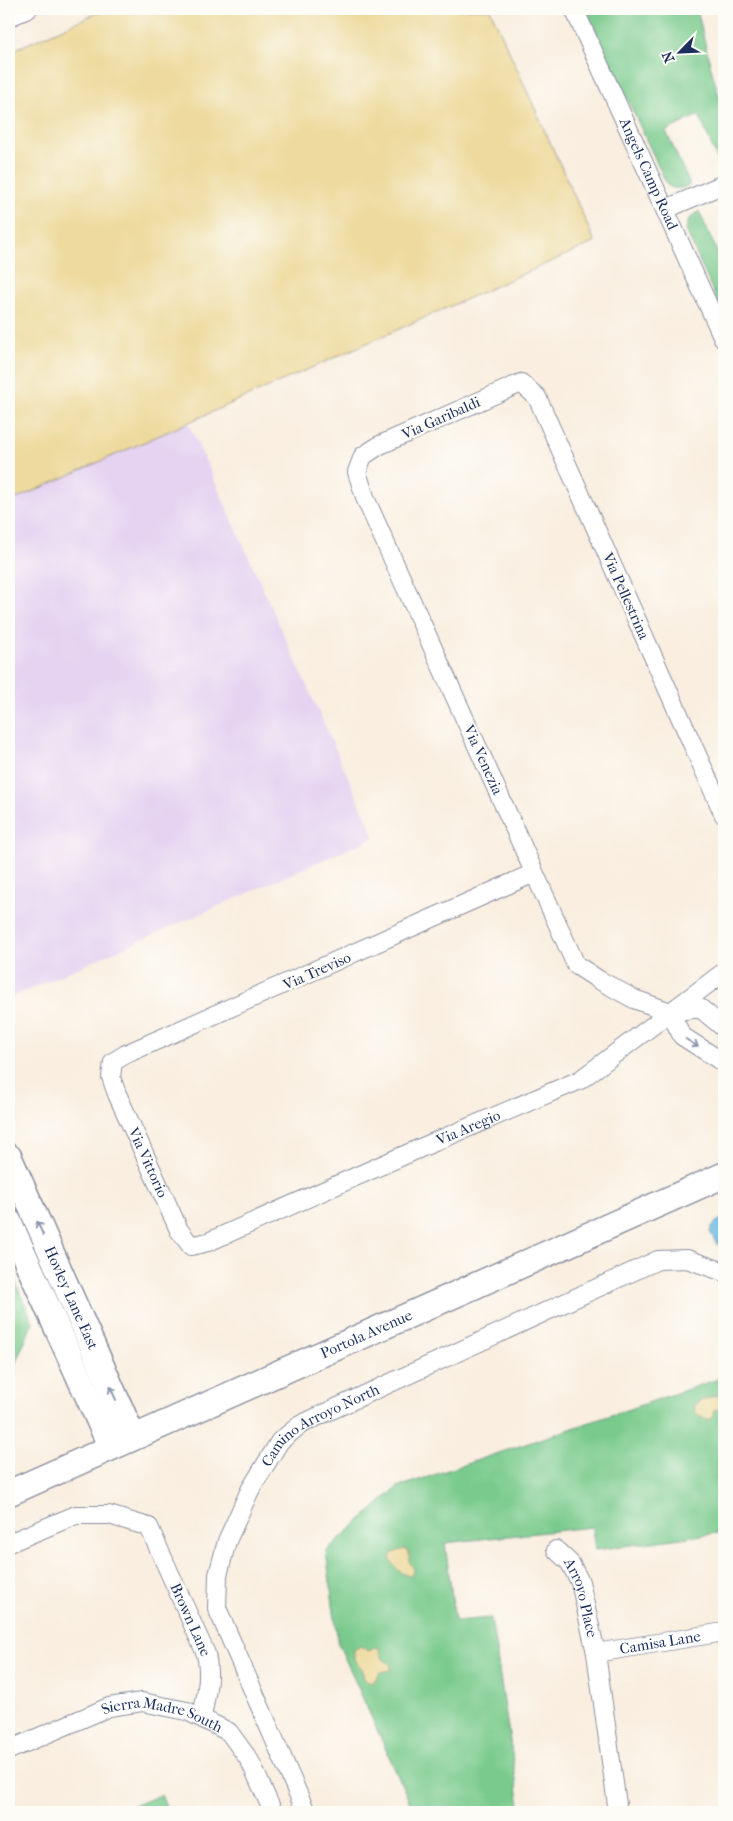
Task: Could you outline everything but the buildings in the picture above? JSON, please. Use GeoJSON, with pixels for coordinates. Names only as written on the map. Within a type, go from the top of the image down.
{"type":"FeatureCollection","features":[{"type":"Feature","properties":{"kind":"main road","name":"Hovley Lane East"},"geometry":{"type":"LineString","coordinates":[[9,1158],[133,1437]]}},
{"type":"Feature","properties":{"kind":"main road","name":"Portola Avenue"},"geometry":{"type":"LineString","coordinates":[[9,1493],[724,1174]]}},
{"type":"Feature","properties":{"kind":"main road","name":"Hovley Lane East"},"geometry":{"type":"LineString","coordinates":[[9,1222],[111,1448]]}},
{"type":"Feature","properties":{"kind":"street"},"geometry":{"type":"LineString","coordinates":[[9,17],[28,9]]}},
{"type":"Feature","properties":{"kind":"street","name":"Angels Camp Road"},"geometry":{"type":"LineString","coordinates":[[574,9],[724,340]]}},
{"type":"Feature","properties":{"kind":"street"},"geometry":{"type":"LineString","coordinates":[[666,209],[724,184]]}},
{"type":"Feature","properties":{"kind":"street","name":"Via Garibaldi"},"geometry":{"type":"LineString","coordinates":[[363,456],[380,445],[521,383]]}},
{"type":"Feature","properties":{"kind":"street","name":"Via Pellestrina"},"geometry":{"type":"LineString","coordinates":[[521,383],[537,397],[724,815]]}},
{"type":"Feature","properties":{"kind":"street","name":"Via Venezia"},"geometry":{"type":"LineString","coordinates":[[363,456],[357,472],[366,500],[576,965],[634,1000],[670,1012],[700,1008],[724,1028]]}},
{"type":"Feature","properties":{"kind":"street","name":"Via Treviso"},"geometry":{"type":"LineString","coordinates":[[111,1077],[113,1062],[126,1054],[534,873]]}},
{"type":"Feature","properties":{"kind":"street","name":"Via Aregio"},"geometry":{"type":"LineString","coordinates":[[191,1246],[208,1242],[580,1080],[724,972]]}},
{"type":"Feature","properties":{"kind":"street"},"geometry":{"type":"LineString","coordinates":[[670,1012],[682,1036],[724,1063]]}},
{"type":"Feature","properties":{"kind":"street","name":"Via Vittorio"},"geometry":{"type":"LineString","coordinates":[[111,1077],[179,1230],[191,1246]]}},
{"type":"Feature","properties":{"kind":"street","name":"Camino Arroyo North"},"geometry":{"type":"LineString","coordinates":[[306,1812],[216,1608],[218,1575],[227,1541],[250,1490],[280,1441],[300,1425],[325,1413],[658,1260],[687,1259],[724,1272]]}},
{"type":"Feature","properties":{"kind":"street","name":"Brown Lane"},"geometry":{"type":"LineString","coordinates":[[9,1543],[76,1515],[109,1515],[149,1527],[206,1654],[209,1680],[202,1717]]}},
{"type":"Feature","properties":{"kind":"street","name":"Arroyo Place"},"geometry":{"type":"LineString","coordinates":[[556,1550],[570,1563],[580,1582],[596,1653],[618,1812]]}},
{"type":"Feature","properties":{"kind":"street","name":"Camisa Lane"},"geometry":{"type":"LineString","coordinates":[[596,1653],[724,1632]]}},
{"type":"Feature","properties":{"kind":"street","name":"Sierra Madre South"},"geometry":{"type":"LineString","coordinates":[[9,1750],[109,1707],[142,1702],[187,1711],[229,1732],[250,1761],[273,1812]]}},
{"type":"Feature","properties":{"kind":"shaded area"},"geometry":{"type":"Polygon","coordinates":[[[188,422],[375,837],[9,998],[9,502],[188,422]]]}},
{"type":"Feature","properties":{"kind":"green space"},"geometry":{"type":"Polygon","coordinates":[[[586,9],[697,9],[724,112],[724,167],[717,159],[699,115],[666,131],[690,185],[673,188],[667,185],[586,9]]]}},
{"type":"Feature","properties":{"kind":"green space"},"geometry":{"type":"Polygon","coordinates":[[[699,211],[724,267],[724,317],[686,230],[689,219],[699,211]]]}},
{"type":"Feature","properties":{"kind":"green space"},"geometry":{"type":"Polygon","coordinates":[[[9,1268],[33,1322],[9,1379],[9,1268]]]}},
{"type":"Feature","properties":{"kind":"green space"},"geometry":{"type":"Polygon","coordinates":[[[724,1377],[724,1532],[595,1550],[592,1527],[445,1543],[455,1621],[491,1618],[521,1812],[414,1812],[338,1643],[326,1551],[398,1487],[724,1377]]]}},
{"type":"Feature","properties":{"kind":"green space"},"geometry":{"type":"Polygon","coordinates":[[[161,1795],[169,1812],[116,1812],[161,1795]]]}},
{"type":"Feature","properties":{"kind":"sand"},"geometry":{"type":"Polygon","coordinates":[[[106,9],[490,9],[595,242],[9,502],[9,52],[106,9]]]}},
{"type":"Feature","properties":{"kind":"sand"},"geometry":{"type":"Polygon","coordinates":[[[717,1395],[721,1399],[722,1405],[715,1410],[713,1418],[706,1420],[696,1414],[694,1407],[698,1402],[717,1395]]]}},
{"type":"Feature","properties":{"kind":"sand"},"geometry":{"type":"Polygon","coordinates":[[[404,1549],[409,1551],[409,1561],[414,1569],[411,1576],[398,1570],[390,1557],[393,1553],[404,1549]]]}},
{"type":"Feature","properties":{"kind":"sand"},"geometry":{"type":"Polygon","coordinates":[[[360,1646],[369,1651],[376,1647],[379,1648],[383,1659],[389,1663],[391,1670],[380,1672],[371,1683],[364,1679],[363,1670],[354,1659],[354,1650],[360,1646]]]}},
{"type":"Feature","properties":{"kind":"water"},"geometry":{"type":"Polygon","coordinates":[[[724,1219],[724,1249],[716,1243],[710,1232],[715,1223],[724,1219]]]}}]}
